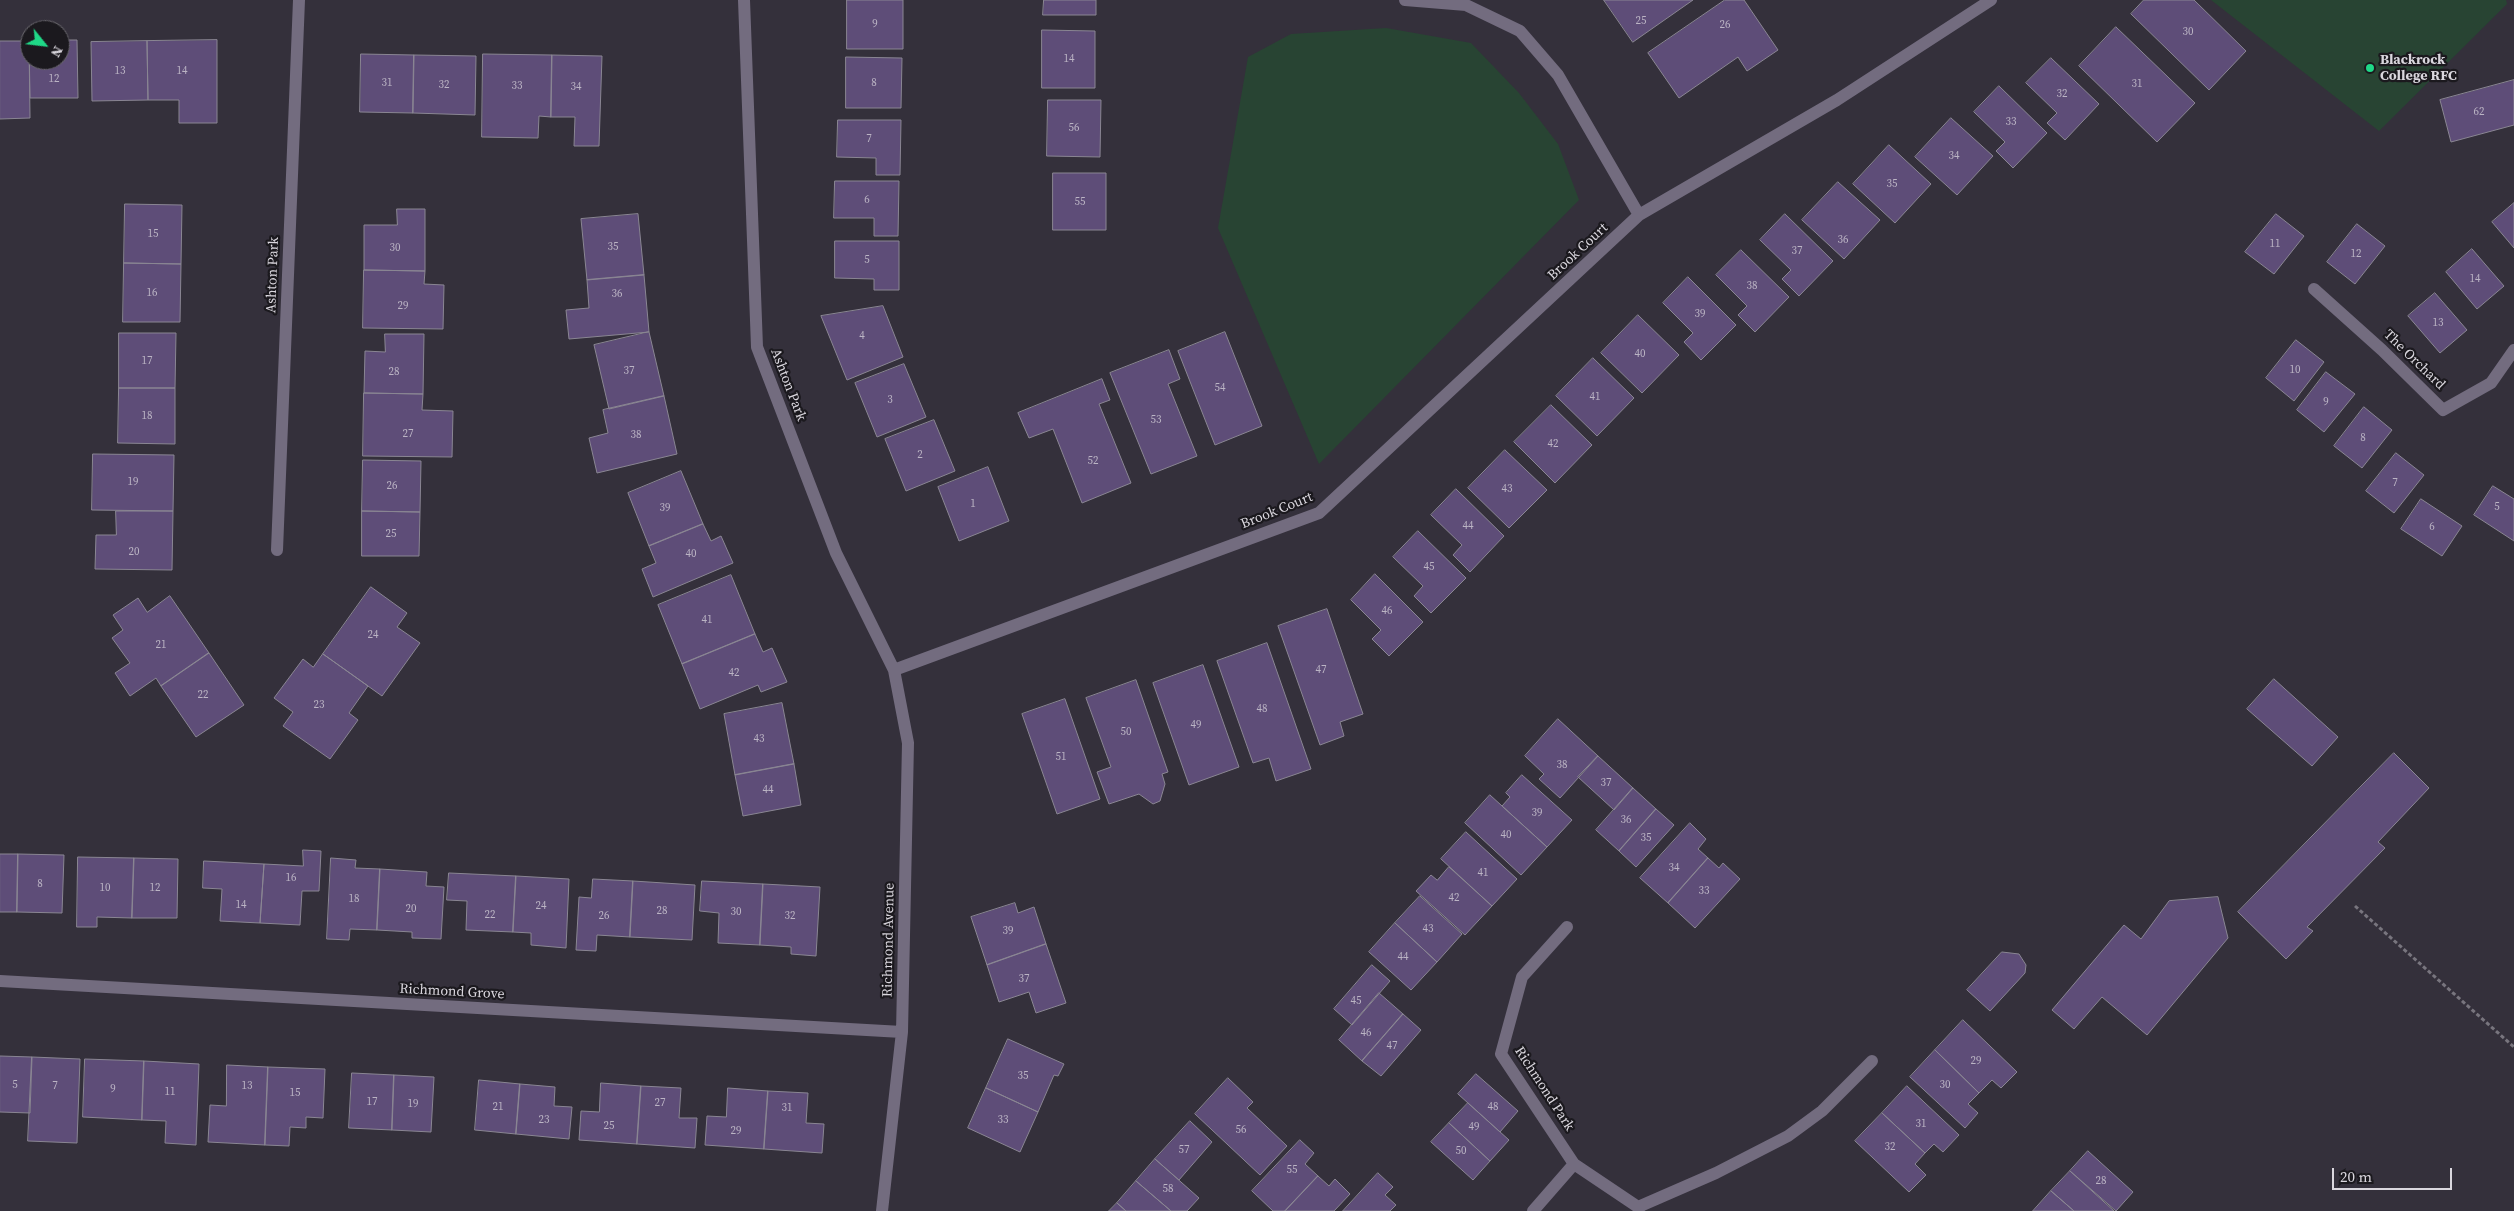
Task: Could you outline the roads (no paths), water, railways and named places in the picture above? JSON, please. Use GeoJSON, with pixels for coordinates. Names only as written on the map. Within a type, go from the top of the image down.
{"type":"FeatureCollection","features":[{"type":"Feature","properties":{"kind":"street","name":"Ashton Park"},"geometry":{"type":"LineString","coordinates":[[277,550],[299,0]]}},
{"type":"Feature","properties":{"kind":"street","name":"Ashton Park"},"geometry":{"type":"LineString","coordinates":[[744,0],[757,346],[836,553],[894,670]]}},
{"type":"Feature","properties":{"kind":"street"},"geometry":{"type":"LineString","coordinates":[[1405,0],[1466,5],[1520,31],[1558,75],[1639,216]]}},
{"type":"Feature","properties":{"kind":"street","name":"Brook Court"},"geometry":{"type":"LineString","coordinates":[[894,670],[1319,513],[1639,216],[1837,100],[1991,0]]}},
{"type":"Feature","properties":{"kind":"street","name":"The Orchard"},"geometry":{"type":"LineString","coordinates":[[2314,288],[2382,350],[2443,410],[2491,383],[2514,350]]}},
{"type":"Feature","properties":{"kind":"street","name":"Richmond Avenue"},"geometry":{"type":"LineString","coordinates":[[882,1211],[902,1032],[908,743],[894,670]]}},
{"type":"Feature","properties":{"kind":"street","name":"Richmond Park"},"geometry":{"type":"LineString","coordinates":[[1567,927],[1522,977],[1501,1054],[1574,1164],[1639,1209],[1716,1173],[1788,1136],[1822,1111],[1872,1061]]}},
{"type":"Feature","properties":{"kind":"street","name":"Richmond Grove"},"geometry":{"type":"LineString","coordinates":[[0,981],[902,1032]]}},
{"type":"Feature","properties":{"kind":"street"},"geometry":{"type":"LineString","coordinates":[[1533,1211],[1574,1164]]}},
{"type":"Feature","properties":{"kind":"place","name":"Blackrock College RFC"},"geometry":{"type":"Point","coordinates":[2370,68]}}]}
